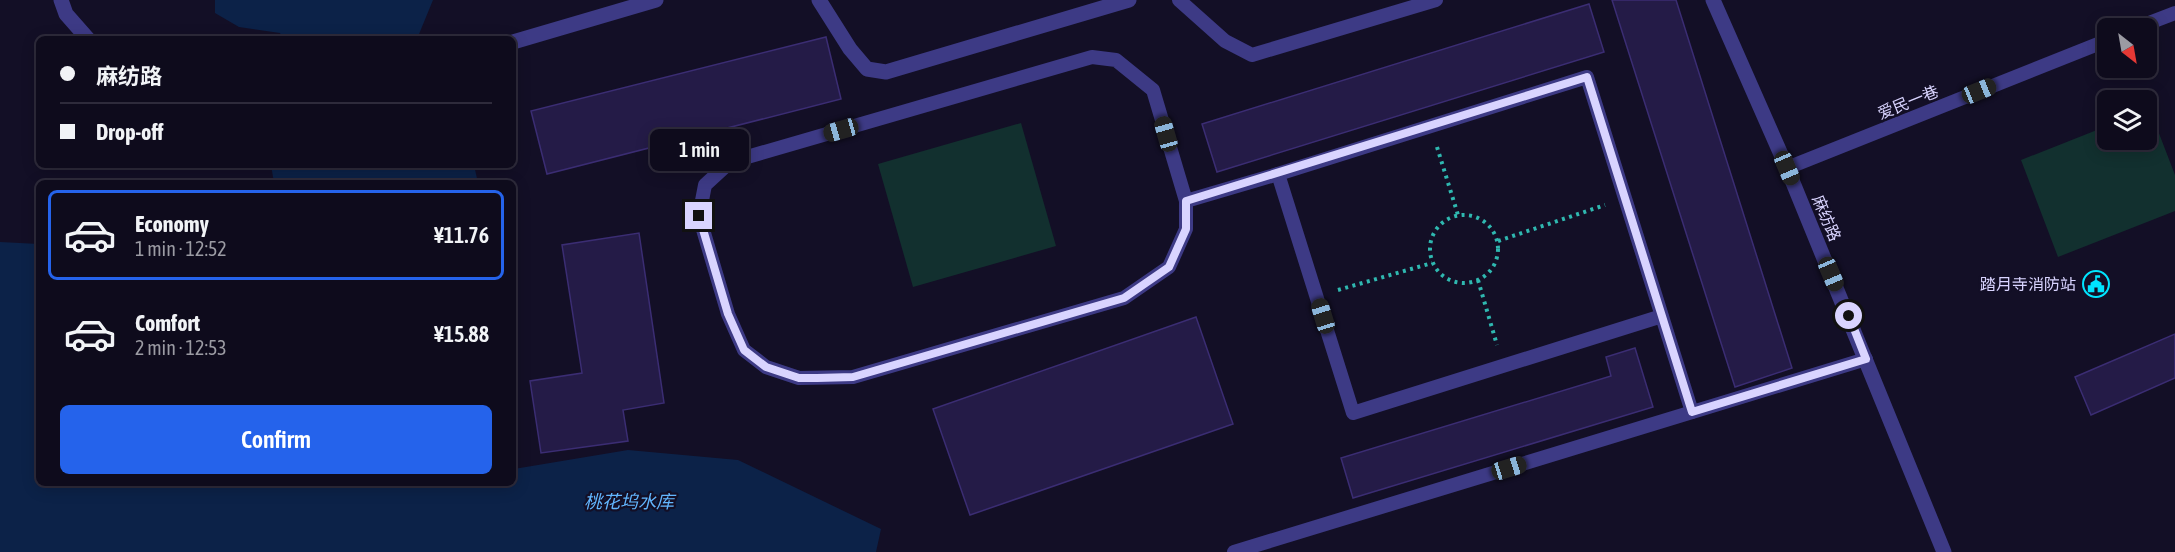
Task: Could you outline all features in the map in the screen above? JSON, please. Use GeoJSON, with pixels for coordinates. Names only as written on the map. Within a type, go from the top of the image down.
{"type":"FeatureCollection","features":[{"type":"Feature","properties":{"kind":"street"},"geometry":{"type":"LineString","coordinates":[[61,0],[66,14],[85,36]]}},
{"type":"Feature","properties":{"kind":"street"},"geometry":{"type":"LineString","coordinates":[[516,41],[656,0]]}},
{"type":"Feature","properties":{"kind":"street"},"geometry":{"type":"LineString","coordinates":[[819,0],[850,49],[867,69],[886,72],[1129,0]]}},
{"type":"Feature","properties":{"kind":"street","name":"麻纺路"},"geometry":{"type":"LineString","coordinates":[[1713,0],[1787,168],[1944,552]]}},
{"type":"Feature","properties":{"kind":"lane"},"geometry":{"type":"LineString","coordinates":[[1179,0],[1225,41],[1252,55],[1436,0]]}},
{"type":"Feature","properties":{"kind":"lane"},"geometry":{"type":"LineString","coordinates":[[2157,20],[2175,13]]}},
{"type":"Feature","properties":{"kind":"lane","name":"爱民一巷"},"geometry":{"type":"LineString","coordinates":[[1787,168],[2097,44]]}},
{"type":"Feature","properties":{"kind":"lane"},"geometry":{"type":"LineString","coordinates":[[1092,57],[1116,60],[1153,90],[1186,201],[1186,229],[1169,267],[1124,298],[853,377],[799,378],[766,367],[744,350],[728,314],[699,216],[705,185],[730,162],[1092,57]]}},
{"type":"Feature","properties":{"kind":"lane"},"geometry":{"type":"LineString","coordinates":[[1186,201],[1587,77],[1692,412]]}},
{"type":"Feature","properties":{"kind":"lane"},"geometry":{"type":"LineString","coordinates":[[1278,174],[1353,413],[1662,316]]}},
{"type":"Feature","properties":{"kind":"lane"},"geometry":{"type":"LineString","coordinates":[[1234,552],[1866,359]]}},
{"type":"Feature","properties":{"kind":"path"},"geometry":{"type":"LineString","coordinates":[[1431,126],[1458,215]]}},
{"type":"Feature","properties":{"kind":"path"},"geometry":{"type":"LineString","coordinates":[[1497,241],[1625,198]]}},
{"type":"Feature","properties":{"kind":"path"},"geometry":{"type":"LineString","coordinates":[[1458,215],[1471,215],[1483,220],[1492,229],[1497,241],[1495,264],[1478,280],[1465,283],[1451,280],[1440,274],[1432,263],[1429,248],[1433,232],[1444,221],[1458,215]]}},
{"type":"Feature","properties":{"kind":"path"},"geometry":{"type":"LineString","coordinates":[[1317,297],[1432,263]]}},
{"type":"Feature","properties":{"kind":"path"},"geometry":{"type":"LineString","coordinates":[[1478,280],[1503,365]]}},
{"type":"Feature","properties":{"kind":"green space"},"geometry":{"type":"Polygon","coordinates":[[[1021,123],[1056,246],[913,287],[878,164],[1021,123]]]}},
{"type":"Feature","properties":{"kind":"green space"},"geometry":{"type":"Polygon","coordinates":[[[2157,128],[2175,175],[2175,211],[2058,257],[2021,160],[2097,130],[2097,150],[2157,150],[2157,128]]]}},
{"type":"Feature","properties":{"kind":"water"},"geometry":{"type":"Polygon","coordinates":[[[215,0],[433,0],[418,36],[282,36],[280,33],[239,27],[215,13],[215,0]]]}},
{"type":"Feature","properties":{"kind":"water"},"geometry":{"type":"Polygon","coordinates":[[[272,168],[475,168],[477,180],[274,180],[272,168]]]}},
{"type":"Feature","properties":{"kind":"water","name":"桃花坞水库"},"geometry":{"type":"Polygon","coordinates":[[[0,242],[36,244],[36,486],[516,486],[516,469],[628,450],[738,460],[881,529],[876,552],[0,552],[0,242]]]}},
{"type":"Feature","properties":{"kind":"building"},"geometry":{"type":"Polygon","coordinates":[[[1612,0],[1676,0],[1792,368],[1735,387],[1612,0]]]}},
{"type":"Feature","properties":{"kind":"building"},"geometry":{"type":"Polygon","coordinates":[[[1589,4],[1604,52],[1217,172],[1202,124],[1589,4]]]}},
{"type":"Feature","properties":{"kind":"building"},"geometry":{"type":"Polygon","coordinates":[[[826,37],[841,99],[547,174],[531,111],[826,37]]]}},
{"type":"Feature","properties":{"kind":"building"},"geometry":{"type":"Polygon","coordinates":[[[639,233],[664,403],[623,410],[628,441],[541,453],[530,381],[582,373],[562,245],[639,233]]]}},
{"type":"Feature","properties":{"kind":"building"},"geometry":{"type":"Polygon","coordinates":[[[1196,317],[1233,424],[970,515],[933,409],[1196,317]]]}},
{"type":"Feature","properties":{"kind":"building"},"geometry":{"type":"Polygon","coordinates":[[[2175,334],[2175,378],[2091,415],[2075,377],[2175,334]]]}},
{"type":"Feature","properties":{"kind":"building"},"geometry":{"type":"Polygon","coordinates":[[[1635,348],[1653,407],[1353,498],[1341,458],[1611,376],[1606,357],[1635,348]]]}},
{"type":"Feature","properties":{"kind":"place","name":"踏月寺消防站"},"geometry":{"type":"Point","coordinates":[2096,284]}},
{"type":"Feature","properties":{"kind":"route"},"geometry":{"type":"LineString","coordinates":[[699,216],[728,314],[744,350],[766,367],[799,378],[853,377],[1124,298],[1169,267],[1186,229],[1186,201],[1587,77],[1692,412],[1866,359],[1849,316]]}}]}
